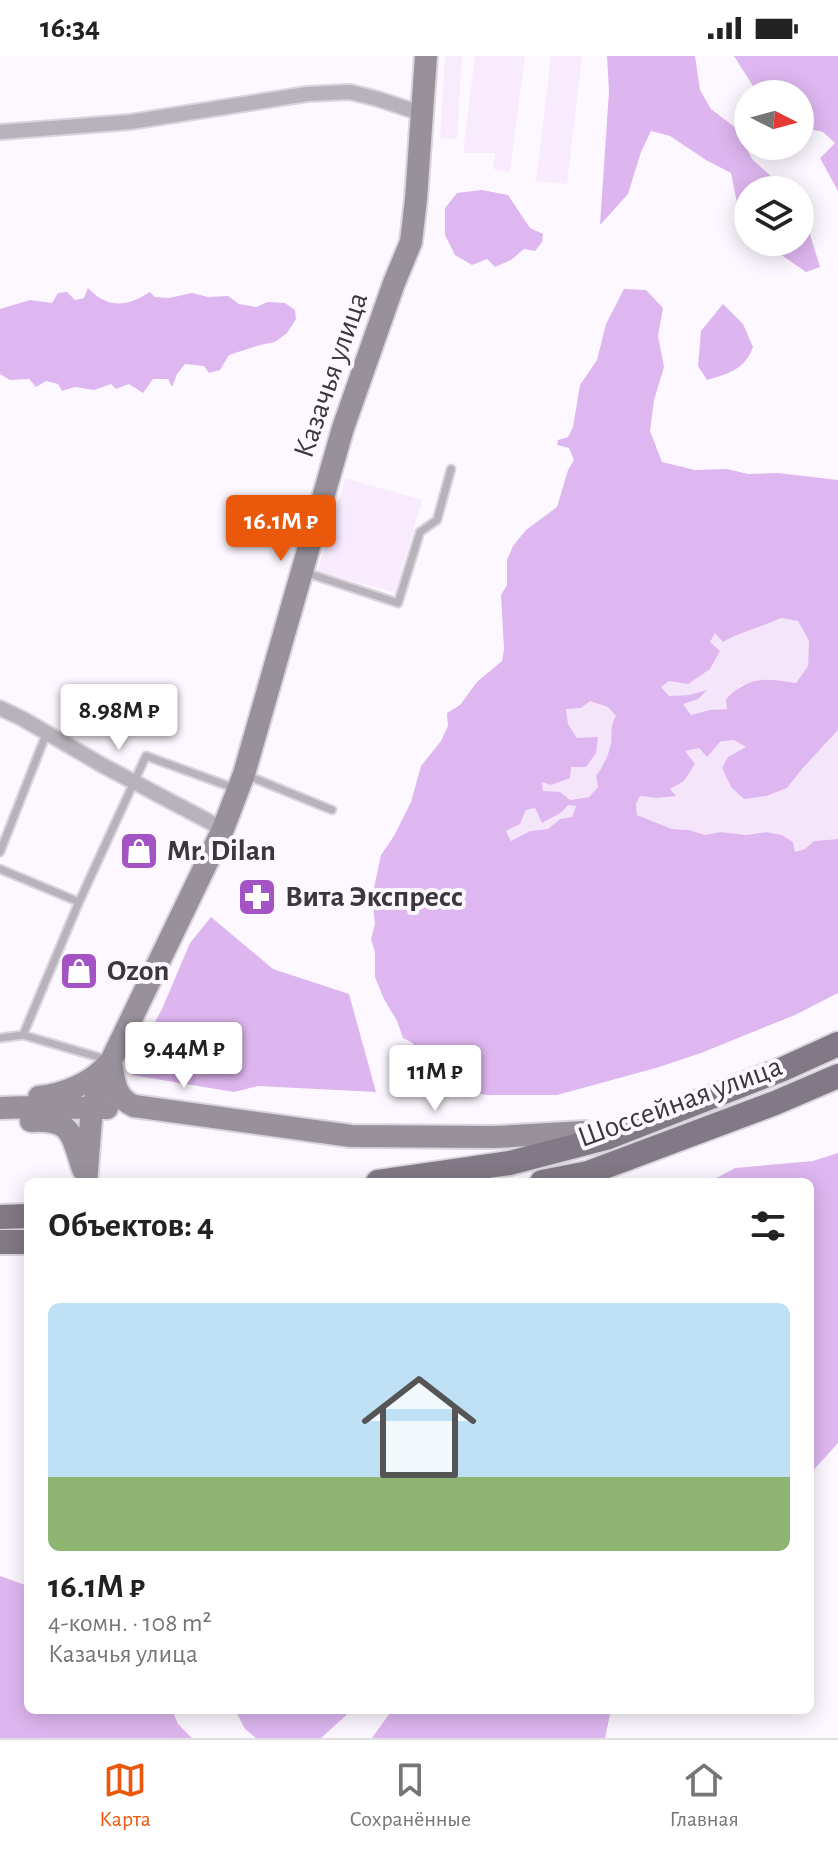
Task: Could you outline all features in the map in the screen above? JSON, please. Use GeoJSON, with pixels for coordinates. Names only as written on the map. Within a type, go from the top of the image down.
{"type":"FeatureCollection","features":[{"type":"Feature","properties":{"kind":"main road"},"geometry":{"type":"LineString","coordinates":[[606,1138],[783,1069],[838,1044]]}},
{"type":"Feature","properties":{"kind":"main road","name":"Шоссейная улица"},"geometry":{"type":"LineString","coordinates":[[562,1178],[588,1173],[838,1076]]}},
{"type":"Feature","properties":{"kind":"main road","name":"Шоссейная улица"},"geometry":{"type":"LineString","coordinates":[[406,1178],[510,1163],[606,1138]]}},
{"type":"Feature","properties":{"kind":"main road"},"geometry":{"type":"LineString","coordinates":[[0,1217],[24,1216]]}},
{"type":"Feature","properties":{"kind":"main road"},"geometry":{"type":"LineString","coordinates":[[0,1242],[24,1242]]}},
{"type":"Feature","properties":{"kind":"street","name":"Казачья улица"},"geometry":{"type":"LineString","coordinates":[[86,1178],[92,1107],[111,1061],[223,829],[242,782],[343,428],[411,242],[426,56]]}},
{"type":"Feature","properties":{"kind":"street"},"geometry":{"type":"LineString","coordinates":[[0,132],[130,122],[307,94],[350,92],[423,114]]}},
{"type":"Feature","properties":{"kind":"street"},"geometry":{"type":"LineString","coordinates":[[0,708],[223,829]]}},
{"type":"Feature","properties":{"kind":"street","name":"Казачья улица"},"geometry":{"type":"LineString","coordinates":[[0,1106],[18,1098],[64,1092],[102,1071],[111,1061]]}},
{"type":"Feature","properties":{"kind":"street","name":"Шоссейная улица"},"geometry":{"type":"LineString","coordinates":[[111,1061],[119,1096],[134,1106],[351,1136],[495,1137],[585,1132],[606,1138]]}},
{"type":"Feature","properties":{"kind":"street","name":"Шоссейная улица"},"geometry":{"type":"LineString","coordinates":[[0,1106],[92,1107],[254,1122]]}},
{"type":"Feature","properties":{"kind":"street"},"geometry":{"type":"LineString","coordinates":[[0,1123],[46,1120],[63,1125],[70,1134],[85,1178]]}},
{"type":"Feature","properties":{"kind":"lane"},"geometry":{"type":"LineString","coordinates":[[302,572],[398,603],[420,532],[437,520],[451,469]]}},
{"type":"Feature","properties":{"kind":"lane"},"geometry":{"type":"LineString","coordinates":[[0,852],[47,732]]}},
{"type":"Feature","properties":{"kind":"lane"},"geometry":{"type":"LineString","coordinates":[[23,1035],[79,902],[146,756],[332,810]]}},
{"type":"Feature","properties":{"kind":"lane"},"geometry":{"type":"LineString","coordinates":[[0,869],[79,902]]}},
{"type":"Feature","properties":{"kind":"lane"},"geometry":{"type":"LineString","coordinates":[[0,1038],[23,1035],[111,1061]]}},
{"type":"Feature","properties":{"kind":"shaded area"},"geometry":{"type":"Polygon","coordinates":[[[445,56],[462,56],[457,139],[440,138],[445,56]]]}},
{"type":"Feature","properties":{"kind":"shaded area"},"geometry":{"type":"Polygon","coordinates":[[[475,56],[525,56],[510,172],[493,169],[495,153],[463,153],[475,56]]]}},
{"type":"Feature","properties":{"kind":"shaded area"},"geometry":{"type":"Polygon","coordinates":[[[551,56],[582,56],[567,184],[536,181],[551,56]]]}},
{"type":"Feature","properties":{"kind":"shaded area"},"geometry":{"type":"Polygon","coordinates":[[[607,56],[695,56],[700,90],[711,109],[734,126],[734,160],[753,160],[771,176],[734,176],[734,188],[731,173],[670,136],[651,131],[628,194],[600,225],[609,91],[607,56]]]}},
{"type":"Feature","properties":{"kind":"shaded area"},"geometry":{"type":"Polygon","coordinates":[[[734,56],[838,56],[838,191],[820,158],[835,143],[823,132],[814,130],[814,80],[749,80],[734,56]]]}},
{"type":"Feature","properties":{"kind":"shaded area"},"geometry":{"type":"Polygon","coordinates":[[[482,190],[508,195],[530,228],[543,234],[542,242],[535,251],[524,249],[511,260],[495,267],[487,259],[472,265],[455,255],[445,235],[445,208],[457,193],[482,190]]]}},
{"type":"Feature","properties":{"kind":"shaded area"},"geometry":{"type":"Polygon","coordinates":[[[814,247],[820,267],[806,272],[783,256],[814,256],[814,247]]]}},
{"type":"Feature","properties":{"kind":"shaded area"},"geometry":{"type":"Polygon","coordinates":[[[88,288],[103,300],[118,304],[133,301],[150,292],[155,297],[169,298],[192,293],[208,297],[228,296],[239,304],[256,307],[268,302],[285,303],[295,310],[296,319],[287,333],[275,342],[229,355],[220,370],[209,373],[204,366],[185,364],[172,387],[168,379],[153,379],[143,393],[129,384],[116,389],[111,384],[94,390],[75,387],[62,391],[58,384],[46,381],[36,387],[29,379],[10,380],[0,374],[0,309],[30,300],[52,303],[58,293],[67,292],[75,300],[84,298],[88,288]]]}},
{"type":"Feature","properties":{"kind":"shaded area"},"geometry":{"type":"Polygon","coordinates":[[[624,289],[646,290],[663,308],[658,336],[664,367],[654,400],[650,431],[662,462],[695,470],[727,469],[748,474],[778,473],[838,480],[838,730],[787,788],[766,796],[744,799],[731,787],[722,768],[728,757],[746,747],[734,740],[720,742],[707,757],[699,748],[685,751],[695,764],[684,781],[670,789],[676,796],[640,796],[636,804],[637,815],[672,829],[705,835],[766,832],[782,835],[793,842],[795,852],[805,849],[814,841],[838,839],[838,993],[795,1015],[656,1068],[557,1095],[485,1095],[469,1090],[442,1072],[403,1038],[375,977],[375,952],[371,939],[375,924],[372,897],[381,855],[411,802],[421,766],[441,741],[448,726],[447,713],[460,705],[477,682],[502,661],[501,595],[507,585],[507,560],[513,546],[526,530],[557,507],[574,460],[569,448],[557,445],[558,440],[568,437],[573,427],[580,385],[597,360],[606,324],[624,289]],[[781,618],[723,642],[715,633],[710,642],[720,651],[710,669],[688,684],[669,681],[661,687],[669,696],[707,690],[698,699],[683,704],[691,715],[727,709],[726,699],[742,686],[758,680],[796,683],[808,666],[809,641],[798,621],[781,618]],[[590,701],[581,708],[566,709],[568,724],[577,738],[598,737],[596,753],[586,767],[571,767],[570,778],[551,785],[542,782],[543,791],[560,792],[570,800],[589,797],[598,787],[596,776],[609,752],[616,716],[608,707],[590,701]],[[568,805],[542,823],[535,808],[526,810],[520,824],[506,831],[511,841],[530,831],[548,829],[560,819],[572,817],[576,806],[568,805]]]}},
{"type":"Feature","properties":{"kind":"shaded area"},"geometry":{"type":"Polygon","coordinates":[[[723,304],[743,324],[753,347],[740,366],[707,380],[698,366],[701,331],[723,304]]]}},
{"type":"Feature","properties":{"kind":"shaded area"},"geometry":{"type":"Polygon","coordinates":[[[345,478],[422,500],[395,593],[318,571],[345,478]]]}},
{"type":"Feature","properties":{"kind":"shaded area"},"geometry":{"type":"Polygon","coordinates":[[[780,618],[798,621],[809,641],[808,666],[796,683],[767,681],[739,686],[727,709],[691,715],[682,704],[689,695],[668,696],[661,687],[710,642],[715,632],[724,641],[780,618]]]}},
{"type":"Feature","properties":{"kind":"shaded area"},"geometry":{"type":"Polygon","coordinates":[[[590,701],[608,707],[616,716],[609,752],[596,776],[598,787],[589,797],[569,800],[543,791],[542,782],[552,785],[571,766],[577,738],[568,724],[566,708],[590,701]]]}},
{"type":"Feature","properties":{"kind":"shaded area"},"geometry":{"type":"Polygon","coordinates":[[[838,730],[838,839],[814,841],[795,853],[793,842],[782,835],[721,832],[705,835],[672,829],[637,815],[636,804],[640,796],[657,798],[675,795],[670,789],[684,751],[734,740],[747,747],[787,788],[838,730]]]}},
{"type":"Feature","properties":{"kind":"shaded area"},"geometry":{"type":"Polygon","coordinates":[[[568,804],[576,806],[572,817],[560,819],[548,829],[530,831],[511,841],[506,831],[520,824],[526,810],[535,808],[542,822],[568,804]]]}},
{"type":"Feature","properties":{"kind":"shaded area"},"geometry":{"type":"Polygon","coordinates":[[[211,917],[273,969],[349,994],[376,1092],[258,1086],[234,1092],[132,1075],[138,1053],[162,1009],[190,943],[211,917]]]}},
{"type":"Feature","properties":{"kind":"shaded area"},"geometry":{"type":"Polygon","coordinates":[[[838,1153],[838,1443],[814,1470],[814,1178],[716,1178],[735,1168],[813,1161],[838,1153]]]}},
{"type":"Feature","properties":{"kind":"shaded area"},"geometry":{"type":"Polygon","coordinates":[[[0,1576],[24,1585],[24,1714],[174,1714],[178,1724],[192,1738],[0,1738],[0,1576]]]}},
{"type":"Feature","properties":{"kind":"shaded area"},"geometry":{"type":"Polygon","coordinates":[[[237,1714],[348,1714],[321,1738],[256,1738],[245,1729],[237,1714]]]}},
{"type":"Feature","properties":{"kind":"shaded area"},"geometry":{"type":"Polygon","coordinates":[[[389,1714],[610,1714],[605,1738],[372,1738],[389,1714]]]}},
{"type":"Feature","properties":{"kind":"place","name":"Mr. Dilan"},"geometry":{"type":"Point","coordinates":[139,851]}},
{"type":"Feature","properties":{"kind":"place","name":"Вита Экспресс"},"geometry":{"type":"Point","coordinates":[257,897]}},
{"type":"Feature","properties":{"kind":"place","name":"Ozon"},"geometry":{"type":"Point","coordinates":[79,971]}}]}
